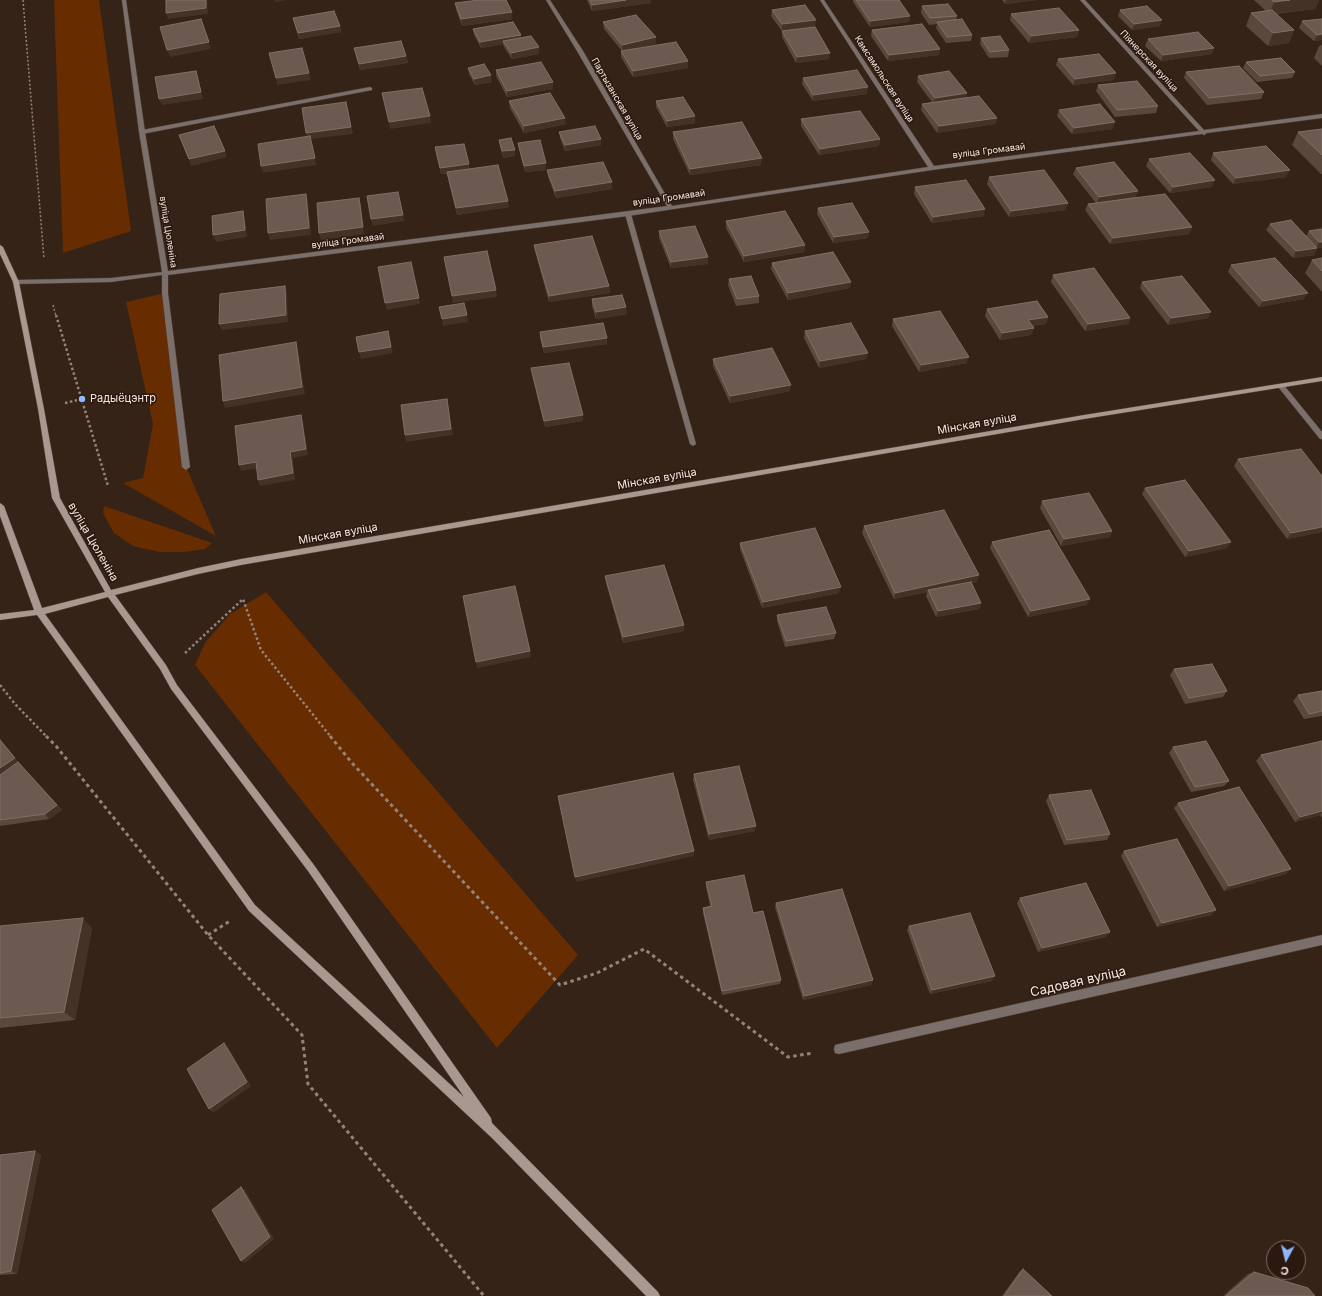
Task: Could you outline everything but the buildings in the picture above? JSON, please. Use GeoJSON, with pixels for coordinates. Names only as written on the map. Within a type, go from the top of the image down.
{"type":"FeatureCollection","features":[{"type":"Feature","properties":{"kind":"main road","name":"вуліца Цюленіна"},"geometry":{"type":"LineString","coordinates":[[0,247],[16,282],[37,387],[56,498],[109,593],[163,667],[174,687],[311,868],[497,1135]]}},
{"type":"Feature","properties":{"kind":"main road","name":"Мінская вуліца"},"geometry":{"type":"LineString","coordinates":[[0,617],[39,612],[109,593],[241,562],[1084,417],[1322,379]]}},
{"type":"Feature","properties":{"kind":"main road"},"geometry":{"type":"LineString","coordinates":[[0,506],[39,612],[252,908],[497,1135],[654,1296]]}},
{"type":"Feature","properties":{"kind":"street","name":"вуліца Цюленіна"},"geometry":{"type":"LineString","coordinates":[[124,0],[142,132],[165,273],[165,293],[186,467]]}},
{"type":"Feature","properties":{"kind":"street","name":"Партызанская вуліца"},"geometry":{"type":"LineString","coordinates":[[548,0],[670,207]]}},
{"type":"Feature","properties":{"kind":"street","name":"Камсамольская вуліца"},"geometry":{"type":"LineString","coordinates":[[822,0],[932,168]]}},
{"type":"Feature","properties":{"kind":"street","name":"Піянерская вуліца"},"geometry":{"type":"LineString","coordinates":[[1082,0],[1204,133]]}},
{"type":"Feature","properties":{"kind":"street"},"geometry":{"type":"LineString","coordinates":[[142,132],[370,89]]}},
{"type":"Feature","properties":{"kind":"street","name":"вуліца Громавай"},"geometry":{"type":"LineString","coordinates":[[16,282],[111,280],[628,214],[932,168],[1204,133],[1322,116]]}},
{"type":"Feature","properties":{"kind":"street"},"geometry":{"type":"LineString","coordinates":[[628,214],[693,444]]}},
{"type":"Feature","properties":{"kind":"street"},"geometry":{"type":"LineString","coordinates":[[1281,386],[1322,437]]}},
{"type":"Feature","properties":{"kind":"street","name":"Садовая вуліца"},"geometry":{"type":"LineString","coordinates":[[839,1049],[1322,940]]}},
{"type":"Feature","properties":{"kind":"path"},"geometry":{"type":"LineString","coordinates":[[23,0],[45,282],[108,486]]}},
{"type":"Feature","properties":{"kind":"path"},"geometry":{"type":"LineString","coordinates":[[185,653],[242,599],[261,650],[352,763],[560,985],[597,973],[644,949],[788,1057],[839,1049]]}},
{"type":"Feature","properties":{"kind":"path"},"geometry":{"type":"LineString","coordinates":[[0,685],[56,746],[208,935],[302,1035],[308,1084],[484,1296]]}},
{"type":"Feature","properties":{"kind":"shaded area"},"geometry":{"type":"Polygon","coordinates":[[[54,0],[99,0],[131,231],[63,253],[54,0]]]}},
{"type":"Feature","properties":{"kind":"shaded area"},"geometry":{"type":"Polygon","coordinates":[[[165,293],[186,467],[216,536],[123,483],[143,478],[153,424],[126,302],[165,293]]]}},
{"type":"Feature","properties":{"kind":"shaded area"},"geometry":{"type":"Polygon","coordinates":[[[104,506],[212,543],[205,549],[185,552],[159,552],[133,546],[114,533],[103,513],[104,506]]]}},
{"type":"Feature","properties":{"kind":"shaded area"},"geometry":{"type":"Polygon","coordinates":[[[266,592],[578,955],[497,1048],[195,665],[205,643],[230,614],[266,592]]]}},
{"type":"Feature","properties":{"kind":"place","name":"Радыёцэнтр"},"geometry":{"type":"Point","coordinates":[82,399]}}]}
